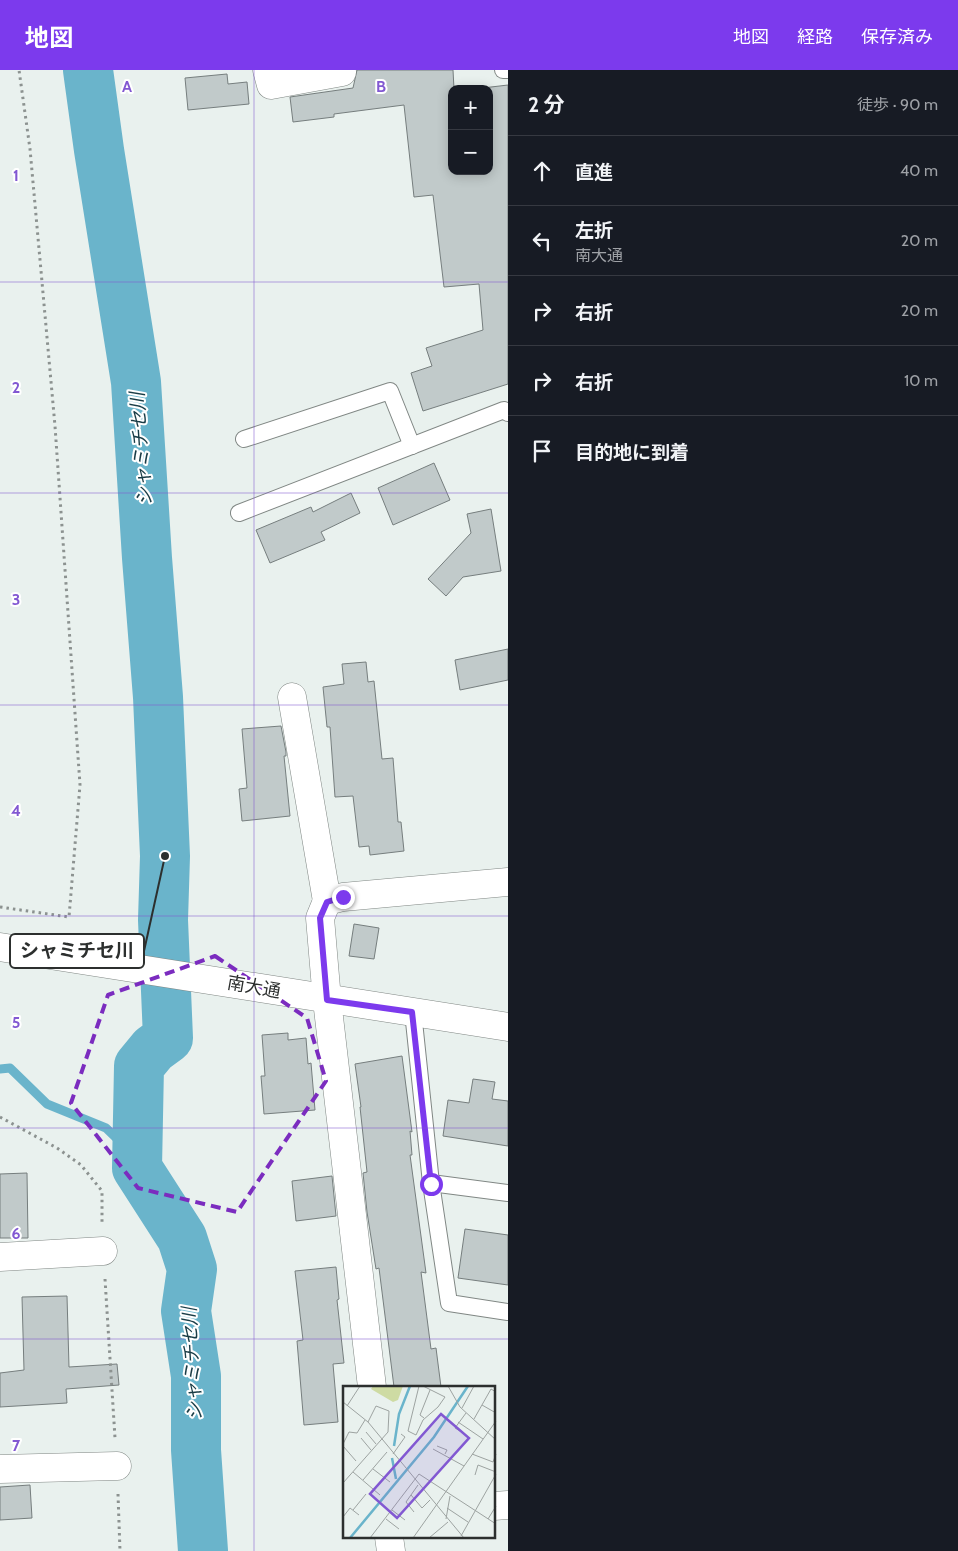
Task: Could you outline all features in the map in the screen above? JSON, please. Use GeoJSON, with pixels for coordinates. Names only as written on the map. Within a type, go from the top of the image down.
{"type":"FeatureCollection","features":[{"type":"Feature","properties":{"kind":"street"},"geometry":{"type":"LineString","coordinates":[[267,70],[271,85],[342,72]]}},
{"type":"Feature","properties":{"kind":"street"},"geometry":{"type":"LineString","coordinates":[[292,697],[327,902],[320,918],[327,1000],[372,1386]]}},
{"type":"Feature","properties":{"kind":"street"},"geometry":{"type":"LineString","coordinates":[[327,902],[343,897],[508,882]]}},
{"type":"Feature","properties":{"kind":"street","name":"南大通"},"geometry":{"type":"LineString","coordinates":[[0,947],[508,1027]]}},
{"type":"Feature","properties":{"kind":"street"},"geometry":{"type":"LineString","coordinates":[[0,1257],[103,1251]]}},
{"type":"Feature","properties":{"kind":"street"},"geometry":{"type":"LineString","coordinates":[[0,1469],[117,1466]]}},
{"type":"Feature","properties":{"kind":"street"},"geometry":{"type":"LineString","coordinates":[[389,1538],[391,1551]]}},
{"type":"Feature","properties":{"kind":"lane"},"geometry":{"type":"LineString","coordinates":[[503,70],[508,70]]}},
{"type":"Feature","properties":{"kind":"lane"},"geometry":{"type":"LineString","coordinates":[[244,439],[390,392],[412,446]]}},
{"type":"Feature","properties":{"kind":"lane"},"geometry":{"type":"LineString","coordinates":[[239,513],[504,410],[508,413]]}},
{"type":"Feature","properties":{"kind":"lane"},"geometry":{"type":"LineString","coordinates":[[412,1012],[431,1184],[449,1302],[508,1312]]}},
{"type":"Feature","properties":{"kind":"lane"},"geometry":{"type":"LineString","coordinates":[[431,1184],[508,1193]]}},
{"type":"Feature","properties":{"kind":"path"},"geometry":{"type":"LineString","coordinates":[[0,907],[69,917],[80,785],[55,426],[30,149],[19,70]]}},
{"type":"Feature","properties":{"kind":"path"},"geometry":{"type":"LineString","coordinates":[[117,1466],[120,1551]]}},
{"type":"Feature","properties":{"kind":"highlighted area"},"geometry":{"type":"Polygon","coordinates":[[[215,956],[307,1018],[326,1081],[237,1212],[138,1188],[71,1103],[108,995],[215,956]]]}},
{"type":"Feature","properties":{"kind":"building"},"geometry":{"type":"Polygon","coordinates":[[[357,70],[453,70],[454,85],[448,85],[448,175],[493,175],[493,87],[508,85],[508,384],[423,411],[411,373],[432,366],[426,348],[483,330],[479,284],[444,287],[433,195],[414,197],[404,105],[334,114],[334,117],[293,122],[290,97],[353,88],[357,70]]]}},
{"type":"Feature","properties":{"kind":"building"},"geometry":{"type":"Polygon","coordinates":[[[227,74],[228,84],[247,82],[249,104],[188,110],[185,78],[227,74]]]}},
{"type":"Feature","properties":{"kind":"building"},"geometry":{"type":"Polygon","coordinates":[[[434,463],[450,500],[393,525],[378,488],[434,463]]]}},
{"type":"Feature","properties":{"kind":"building"},"geometry":{"type":"Polygon","coordinates":[[[351,493],[360,513],[321,532],[325,540],[270,563],[256,530],[311,507],[313,512],[351,493]]]}},
{"type":"Feature","properties":{"kind":"building"},"geometry":{"type":"Polygon","coordinates":[[[491,509],[501,571],[463,577],[446,596],[428,579],[471,533],[467,514],[491,509]]]}},
{"type":"Feature","properties":{"kind":"building"},"geometry":{"type":"Polygon","coordinates":[[[508,649],[508,680],[460,690],[455,660],[508,649]]]}},
{"type":"Feature","properties":{"kind":"building"},"geometry":{"type":"Polygon","coordinates":[[[366,662],[368,682],[374,681],[382,759],[393,758],[398,822],[401,822],[404,851],[370,855],[369,846],[359,847],[353,796],[335,797],[330,727],[327,727],[323,687],[344,684],[342,664],[366,662]]]}},
{"type":"Feature","properties":{"kind":"building"},"geometry":{"type":"Polygon","coordinates":[[[281,726],[286,752],[286,756],[284,756],[290,816],[242,821],[239,789],[247,788],[242,729],[281,726]]]}},
{"type":"Feature","properties":{"kind":"building"},"geometry":{"type":"Polygon","coordinates":[[[354,924],[379,928],[374,959],[349,956],[354,924]]]}},
{"type":"Feature","properties":{"kind":"building"},"geometry":{"type":"Polygon","coordinates":[[[288,1033],[288,1040],[306,1038],[308,1064],[311,1063],[315,1110],[264,1114],[261,1076],[265,1076],[262,1035],[288,1033]]]}},
{"type":"Feature","properties":{"kind":"building"},"geometry":{"type":"Polygon","coordinates":[[[402,1056],[412,1132],[410,1131],[412,1155],[410,1155],[426,1273],[421,1272],[431,1349],[436,1348],[441,1386],[394,1386],[379,1268],[376,1269],[367,1212],[363,1173],[367,1172],[355,1064],[402,1056]]]}},
{"type":"Feature","properties":{"kind":"building"},"geometry":{"type":"Polygon","coordinates":[[[473,1079],[495,1082],[492,1099],[508,1101],[508,1146],[443,1136],[448,1100],[469,1103],[473,1079]]]}},
{"type":"Feature","properties":{"kind":"building"},"geometry":{"type":"Polygon","coordinates":[[[27,1173],[28,1238],[0,1238],[0,1174],[27,1173]]]}},
{"type":"Feature","properties":{"kind":"building"},"geometry":{"type":"Polygon","coordinates":[[[332,1176],[336,1216],[296,1221],[292,1181],[332,1176]]]}},
{"type":"Feature","properties":{"kind":"building"},"geometry":{"type":"Polygon","coordinates":[[[465,1229],[508,1235],[508,1285],[458,1278],[465,1229]]]}},
{"type":"Feature","properties":{"kind":"building"},"geometry":{"type":"Polygon","coordinates":[[[336,1267],[339,1299],[337,1300],[344,1363],[333,1364],[338,1422],[304,1425],[297,1341],[303,1340],[295,1271],[336,1267]]]}},
{"type":"Feature","properties":{"kind":"building"},"geometry":{"type":"Polygon","coordinates":[[[67,1296],[69,1367],[117,1364],[119,1385],[66,1389],[67,1403],[0,1407],[0,1373],[24,1370],[22,1297],[67,1296]]]}},
{"type":"Feature","properties":{"kind":"building"},"geometry":{"type":"Polygon","coordinates":[[[30,1485],[32,1518],[0,1520],[0,1487],[30,1485]]]}},
{"type":"Feature","properties":{"kind":"waterway","name":"シャミチセ川"},"geometry":{"type":"LineString","coordinates":[[88,70],[136,382],[158,697],[165,856],[163,920],[168,1038],[153,1049],[139,1066],[137,1168],[182,1238],[192,1269],[186,1311],[196,1376],[196,1450],[203,1551]]}},
{"type":"Feature","properties":{"kind":"waterway"},"geometry":{"type":"LineString","coordinates":[[0,1069],[10,1068],[47,1104],[106,1128],[137,1158]]}},
{"type":"Feature","properties":{"kind":"place","name":"シャミチセ川"},"geometry":{"type":"Point","coordinates":[165,856]}},
{"type":"Feature","properties":{"kind":"route"},"geometry":{"type":"LineString","coordinates":[[343,897],[327,902],[320,918],[327,1000],[412,1012],[431,1184]]}}]}
